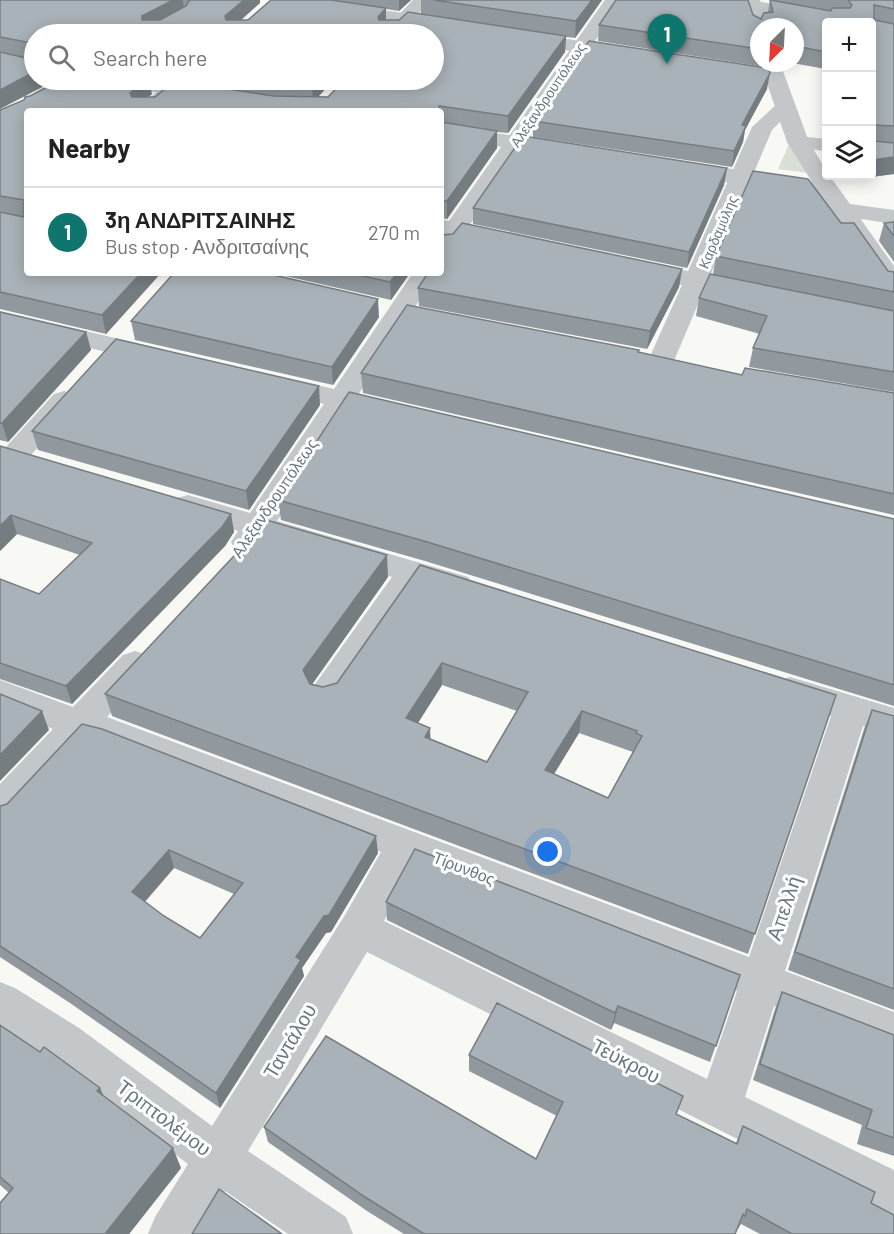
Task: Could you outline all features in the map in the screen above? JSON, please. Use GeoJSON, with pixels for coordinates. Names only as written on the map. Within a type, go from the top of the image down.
{"type":"FeatureCollection","features":[{"type":"Feature","properties":{"kind":"street"},"geometry":{"type":"LineString","coordinates":[[262,14],[278,0],[436,24]]}},
{"type":"Feature","properties":{"kind":"street"},"geometry":{"type":"LineString","coordinates":[[398,24],[423,0]]}},
{"type":"Feature","properties":{"kind":"street","name":"Αλεξανδρουπόλεως"},"geometry":{"type":"LineString","coordinates":[[446,235],[516,142],[614,0]]}},
{"type":"Feature","properties":{"kind":"street"},"geometry":{"type":"LineString","coordinates":[[722,0],[751,3],[822,19]]}},
{"type":"Feature","properties":{"kind":"street"},"geometry":{"type":"LineString","coordinates":[[751,3],[756,18]]}},
{"type":"Feature","properties":{"kind":"street"},"geometry":{"type":"LineString","coordinates":[[444,25],[463,28]]}},
{"type":"Feature","properties":{"kind":"street"},"geometry":{"type":"LineString","coordinates":[[498,34],[646,57]]}},
{"type":"Feature","properties":{"kind":"street"},"geometry":{"type":"LineString","coordinates":[[768,72],[785,107],[798,142],[894,283]]}},
{"type":"Feature","properties":{"kind":"street"},"geometry":{"type":"LineString","coordinates":[[149,108],[170,90]]}},
{"type":"Feature","properties":{"kind":"street"},"geometry":{"type":"LineString","coordinates":[[201,90],[228,97]]}},
{"type":"Feature","properties":{"kind":"street","name":"Καρδαμύλης"},"geometry":{"type":"LineString","coordinates":[[660,363],[763,127],[785,107]]}},
{"type":"Feature","properties":{"kind":"street"},"geometry":{"type":"LineString","coordinates":[[444,130],[584,153]]}},
{"type":"Feature","properties":{"kind":"street"},"geometry":{"type":"LineString","coordinates":[[798,142],[822,145]]}},
{"type":"Feature","properties":{"kind":"street"},"geometry":{"type":"LineString","coordinates":[[663,165],[741,178],[894,217]]}},
{"type":"Feature","properties":{"kind":"street"},"geometry":{"type":"LineString","coordinates":[[446,235],[524,244]]}},
{"type":"Feature","properties":{"kind":"street"},"geometry":{"type":"LineString","coordinates":[[616,264],[778,298]]}},
{"type":"Feature","properties":{"kind":"street","name":"Αλεξανδρουπόλεως"},"geometry":{"type":"LineString","coordinates":[[230,563],[258,525],[339,399],[423,276]]}},
{"type":"Feature","properties":{"kind":"street"},"geometry":{"type":"LineString","coordinates":[[0,319],[180,361]]}},
{"type":"Feature","properties":{"kind":"street"},"geometry":{"type":"LineString","coordinates":[[48,464],[8,453],[86,375],[134,321]]}},
{"type":"Feature","properties":{"kind":"street"},"geometry":{"type":"LineString","coordinates":[[249,377],[409,415]]}},
{"type":"Feature","properties":{"kind":"street"},"geometry":{"type":"LineString","coordinates":[[158,496],[481,593]]}},
{"type":"Feature","properties":{"kind":"street"},"geometry":{"type":"LineString","coordinates":[[325,694],[413,571]]}},
{"type":"Feature","properties":{"kind":"street"},"geometry":{"type":"LineString","coordinates":[[0,809],[158,639]]}},
{"type":"Feature","properties":{"kind":"street"},"geometry":{"type":"LineString","coordinates":[[762,681],[894,722]]}},
{"type":"Feature","properties":{"kind":"street","name":"Τίρυνθος"},"geometry":{"type":"LineString","coordinates":[[0,693],[78,724],[113,732],[894,1032]]}},
{"type":"Feature","properties":{"kind":"street","name":"Απελλή"},"geometry":{"type":"LineString","coordinates":[[719,1108],[851,710]]}},
{"type":"Feature","properties":{"kind":"street","name":"Ταντάλου"},"geometry":{"type":"LineString","coordinates":[[172,1234],[358,928],[405,846]]}},
{"type":"Feature","properties":{"kind":"street","name":"Τεύκρου"},"geometry":{"type":"LineString","coordinates":[[358,928],[894,1195]]}},
{"type":"Feature","properties":{"kind":"street","name":"Τριπτολέμου"},"geometry":{"type":"LineString","coordinates":[[0,1002],[64,1043],[219,1159],[329,1234]]}},
{"type":"Feature","properties":{"kind":"shaded area"},"geometry":{"type":"Polygon","coordinates":[[[789,144],[808,173],[778,169],[789,144]]]}},
{"type":"Feature","properties":{"kind":"building"},"geometry":{"type":"Polygon","coordinates":[[[0,0],[173,0],[142,16],[142,20],[160,20],[186,6],[188,0],[244,0],[225,16],[226,20],[248,20],[271,0],[331,0],[386,8],[378,17],[379,20],[399,20],[408,12],[566,36],[508,116],[439,106],[439,108],[24,108],[24,200],[0,196],[0,110],[41,90],[134,90],[130,93],[132,97],[155,97],[163,90],[234,90],[274,96],[328,97],[335,90],[444,90],[444,24],[24,24],[24,42],[0,37],[0,0]]]}},
{"type":"Feature","properties":{"kind":"building"},"geometry":{"type":"Polygon","coordinates":[[[434,0],[592,0],[576,21],[434,0]]]}},
{"type":"Feature","properties":{"kind":"building"},"geometry":{"type":"Polygon","coordinates":[[[616,0],[748,0],[753,15],[759,18],[750,18],[750,48],[599,25],[616,0]]]}},
{"type":"Feature","properties":{"kind":"building"},"geometry":{"type":"Polygon","coordinates":[[[770,0],[831,11],[832,8],[850,8],[852,5],[848,0],[894,0],[894,9],[874,5],[874,18],[822,18],[822,51],[804,48],[804,18],[762,18],[764,13],[773,12],[770,0]]]}},
{"type":"Feature","properties":{"kind":"building"},"geometry":{"type":"Polygon","coordinates":[[[876,20],[894,24],[894,126],[876,125],[876,20]]]}},
{"type":"Feature","properties":{"kind":"building"},"geometry":{"type":"Polygon","coordinates":[[[589,41],[750,65],[750,72],[770,73],[742,125],[746,126],[734,151],[533,121],[589,41]]]}},
{"type":"Feature","properties":{"kind":"building"},"geometry":{"type":"Polygon","coordinates":[[[0,52],[24,58],[24,77],[0,90],[0,52]]]}},
{"type":"Feature","properties":{"kind":"building"},"geometry":{"type":"Polygon","coordinates":[[[444,122],[497,131],[447,201],[444,201],[444,122]]]}},
{"type":"Feature","properties":{"kind":"building"},"geometry":{"type":"Polygon","coordinates":[[[523,136],[727,168],[689,252],[473,208],[523,136]]]}},
{"type":"Feature","properties":{"kind":"building"},"geometry":{"type":"Polygon","coordinates":[[[876,141],[894,143],[894,157],[876,159],[876,141]]]}},
{"type":"Feature","properties":{"kind":"building"},"geometry":{"type":"Polygon","coordinates":[[[753,171],[808,179],[841,223],[854,223],[888,271],[894,272],[894,292],[716,256],[753,171]]]}},
{"type":"Feature","properties":{"kind":"building"},"geometry":{"type":"Polygon","coordinates":[[[0,212],[24,217],[24,276],[138,276],[102,315],[0,292],[0,212]]]}},
{"type":"Feature","properties":{"kind":"building"},"geometry":{"type":"Polygon","coordinates":[[[894,222],[894,236],[884,223],[894,222]]]}},
{"type":"Feature","properties":{"kind":"building"},"geometry":{"type":"Polygon","coordinates":[[[462,223],[682,269],[650,331],[418,288],[426,276],[444,276],[444,235],[453,234],[462,223]]]}},
{"type":"Feature","properties":{"kind":"building"},"geometry":{"type":"Polygon","coordinates":[[[710,274],[894,311],[894,372],[753,348],[767,316],[699,298],[710,274]]]}},
{"type":"Feature","properties":{"kind":"building"},"geometry":{"type":"Polygon","coordinates":[[[171,276],[278,276],[378,299],[332,367],[131,321],[171,276]]]}},
{"type":"Feature","properties":{"kind":"building"},"geometry":{"type":"Polygon","coordinates":[[[363,276],[395,276],[390,282],[363,276]]]}},
{"type":"Feature","properties":{"kind":"building"},"geometry":{"type":"Polygon","coordinates":[[[407,305],[639,350],[638,352],[742,375],[745,368],[894,393],[894,494],[361,373],[407,305]]]}},
{"type":"Feature","properties":{"kind":"building"},"geometry":{"type":"Polygon","coordinates":[[[0,312],[86,332],[2,423],[0,423],[0,312]]]}},
{"type":"Feature","properties":{"kind":"building"},"geometry":{"type":"Polygon","coordinates":[[[116,339],[319,386],[246,491],[32,431],[116,339]]]}},
{"type":"Feature","properties":{"kind":"building"},"geometry":{"type":"Polygon","coordinates":[[[349,392],[894,519],[894,685],[424,541],[278,500],[349,392]]]}},
{"type":"Feature","properties":{"kind":"building"},"geometry":{"type":"Polygon","coordinates":[[[0,446],[231,514],[222,527],[66,686],[0,663],[0,579],[39,594],[92,543],[11,515],[0,526],[0,446]]]}},
{"type":"Feature","properties":{"kind":"building"},"geometry":{"type":"Polygon","coordinates":[[[263,519],[387,555],[303,670],[310,684],[323,687],[337,683],[420,565],[836,695],[755,934],[105,694],[247,542],[263,519]],[[442,663],[406,718],[430,728],[425,737],[487,762],[528,692],[442,663]],[[582,711],[545,770],[608,798],[642,736],[636,733],[637,731],[582,711]]]}},
{"type":"Feature","properties":{"kind":"building"},"geometry":{"type":"Polygon","coordinates":[[[0,694],[42,711],[0,755],[0,694]]]}},
{"type":"Feature","properties":{"kind":"building"},"geometry":{"type":"Polygon","coordinates":[[[872,710],[894,716],[894,989],[795,952],[872,710]]]}},
{"type":"Feature","properties":{"kind":"building"},"geometry":{"type":"Polygon","coordinates":[[[82,724],[102,729],[376,836],[329,915],[324,916],[296,957],[301,960],[216,1093],[0,946],[0,806],[7,804],[82,724]],[[169,850],[132,892],[164,916],[200,938],[243,883],[169,850]]]}},
{"type":"Feature","properties":{"kind":"building"},"geometry":{"type":"Polygon","coordinates":[[[415,849],[740,975],[716,1046],[618,1006],[615,1013],[386,902],[415,849]]]}},
{"type":"Feature","properties":{"kind":"building"},"geometry":{"type":"Polygon","coordinates":[[[782,992],[894,1035],[894,1138],[866,1128],[872,1110],[760,1064],[782,992]]]}},
{"type":"Feature","properties":{"kind":"building"},"geometry":{"type":"Polygon","coordinates":[[[497,1003],[683,1096],[676,1114],[737,1144],[743,1126],[875,1192],[871,1203],[894,1215],[894,1234],[792,1234],[747,1209],[735,1234],[424,1234],[365,1197],[264,1127],[326,1036],[536,1159],[563,1102],[469,1055],[497,1003]]]}},
{"type":"Feature","properties":{"kind":"building"},"geometry":{"type":"Polygon","coordinates":[[[0,1025],[40,1052],[44,1047],[100,1088],[97,1091],[173,1148],[105,1234],[0,1234],[0,1203],[13,1188],[0,1177],[0,1025]]]}},
{"type":"Feature","properties":{"kind":"building"},"geometry":{"type":"Polygon","coordinates":[[[219,1189],[282,1234],[192,1234],[219,1189]]]}},
{"type":"Feature","properties":{"kind":"place","name":"3η ΑΝΔΡΙΤΣΑΙΝΗΣ"},"geometry":{"type":"Point","coordinates":[667,64]}}]}
